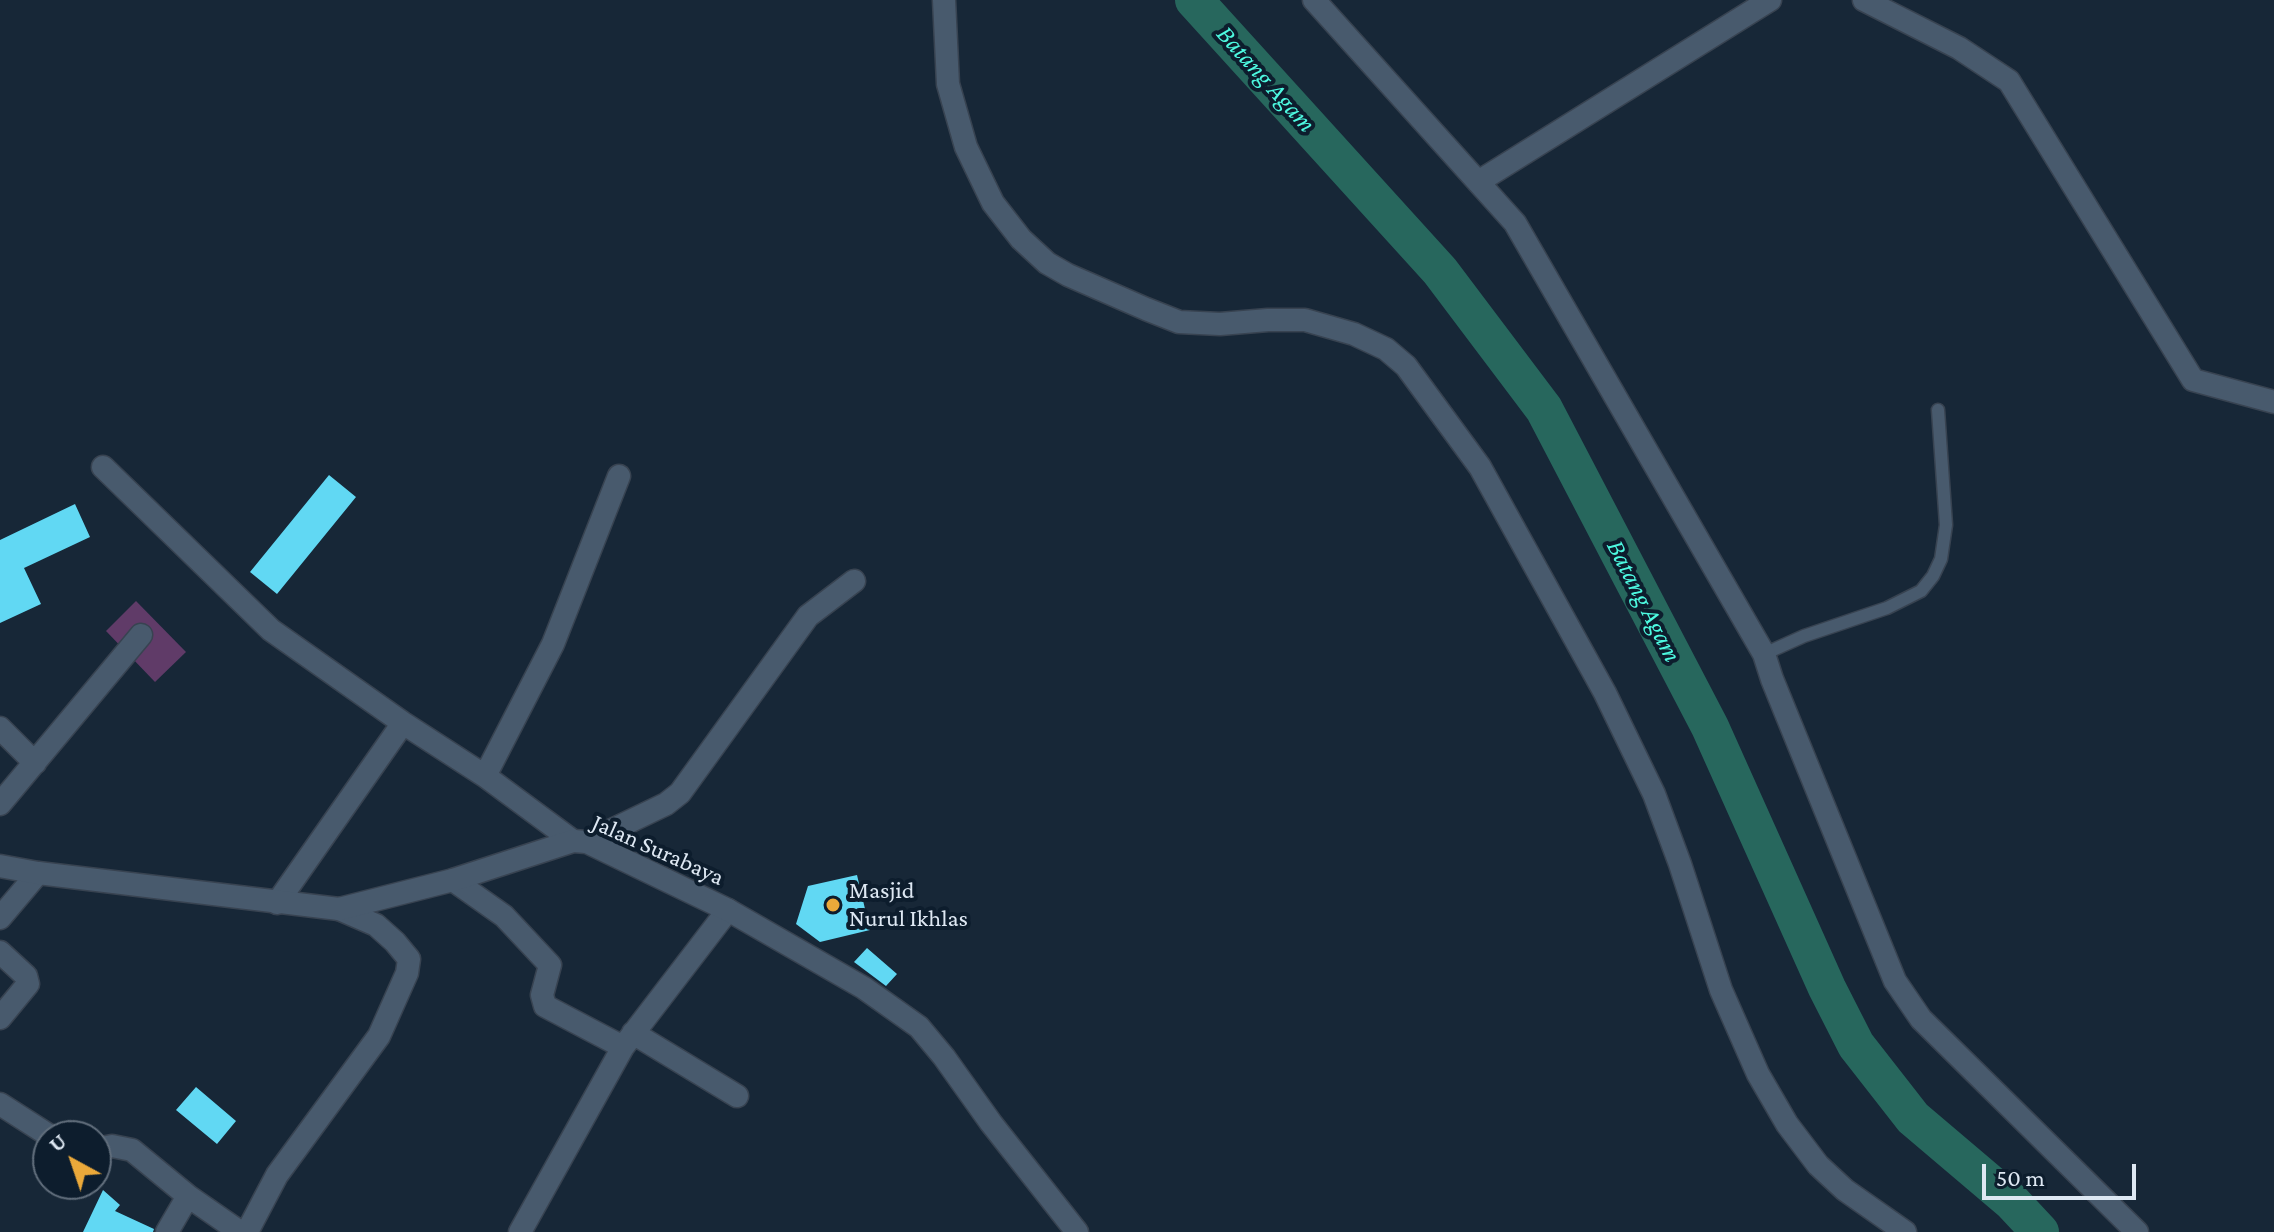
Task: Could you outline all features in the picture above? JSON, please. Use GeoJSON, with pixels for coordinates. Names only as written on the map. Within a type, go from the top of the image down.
{"type":"FeatureCollection","features":[{"type":"Feature","properties":{"kind":"street"},"geometry":{"type":"LineString","coordinates":[[944,0],[948,84],[966,147],[993,203],[1021,239],[1047,263],[1179,322],[1220,324],[1305,320],[1354,334],[1386,349],[1406,366],[1480,467],[1605,693],[1654,794],[1721,990],[1758,1074],[1787,1124],[1818,1165],[1845,1190],[1905,1232]]}},
{"type":"Feature","properties":{"kind":"street"},"geometry":{"type":"LineString","coordinates":[[1314,0],[1515,223],[1764,654],[1895,981],[1921,1019],[2137,1232]]}},
{"type":"Feature","properties":{"kind":"street"},"geometry":{"type":"LineString","coordinates":[[1478,182],[1770,0]]}},
{"type":"Feature","properties":{"kind":"street"},"geometry":{"type":"LineString","coordinates":[[1864,0],[1959,48],[2009,81],[2193,380],[2274,402]]}},
{"type":"Feature","properties":{"kind":"street"},"geometry":{"type":"LineString","coordinates":[[103,467],[271,630],[580,841],[666,804],[680,793],[808,616],[854,581]]}},
{"type":"Feature","properties":{"kind":"street"},"geometry":{"type":"LineString","coordinates":[[485,776],[553,644],[619,476]]}},
{"type":"Feature","properties":{"kind":"street"},"geometry":{"type":"LineString","coordinates":[[0,804],[141,635]]}},
{"type":"Feature","properties":{"kind":"street"},"geometry":{"type":"LineString","coordinates":[[277,903],[403,723]]}},
{"type":"Feature","properties":{"kind":"street"},"geometry":{"type":"LineString","coordinates":[[0,728],[35,763]]}},
{"type":"Feature","properties":{"kind":"street","name":"Jalan Surabaya"},"geometry":{"type":"LineString","coordinates":[[0,866],[339,909],[453,880],[580,841],[728,910],[864,988],[919,1027],[1077,1232]]}},
{"type":"Feature","properties":{"kind":"street"},"geometry":{"type":"LineString","coordinates":[[0,918],[38,873]]}},
{"type":"Feature","properties":{"kind":"street"},"geometry":{"type":"LineString","coordinates":[[453,880],[504,916],[550,965],[542,995],[545,1006],[628,1040],[737,1096]]}},
{"type":"Feature","properties":{"kind":"street"},"geometry":{"type":"LineString","coordinates":[[247,1232],[277,1175],[379,1036],[407,973],[409,959],[395,942],[376,925],[339,909]]}},
{"type":"Feature","properties":{"kind":"street"},"geometry":{"type":"LineString","coordinates":[[520,1232],[628,1040],[728,910]]}},
{"type":"Feature","properties":{"kind":"street"},"geometry":{"type":"LineString","coordinates":[[0,952],[26,976],[28,984],[0,1018]]}},
{"type":"Feature","properties":{"kind":"street"},"geometry":{"type":"LineString","coordinates":[[0,1104],[32,1124]]}},
{"type":"Feature","properties":{"kind":"street"},"geometry":{"type":"LineString","coordinates":[[112,1146],[132,1150],[188,1196],[240,1232]]}},
{"type":"Feature","properties":{"kind":"street"},"geometry":{"type":"LineString","coordinates":[[167,1232],[188,1196]]}},
{"type":"Feature","properties":{"kind":"lane"},"geometry":{"type":"LineString","coordinates":[[1764,654],[1804,636],[1887,608],[1921,591],[1933,576],[1941,559],[1946,525],[1938,410]]}},
{"type":"Feature","properties":{"kind":"shaded area"},"geometry":{"type":"Polygon","coordinates":[[[136,601],[186,652],[155,682],[106,631],[136,601]]]}},
{"type":"Feature","properties":{"kind":"building"},"geometry":{"type":"Polygon","coordinates":[[[329,475],[356,497],[277,594],[250,572],[329,475]]]}},
{"type":"Feature","properties":{"kind":"building"},"geometry":{"type":"Polygon","coordinates":[[[75,504],[90,537],[24,568],[41,604],[0,623],[0,540],[75,504]]]}},
{"type":"Feature","properties":{"kind":"building","name":"Masjid Nurul Ikhlas"},"geometry":{"type":"Polygon","coordinates":[[[857,875],[870,930],[820,942],[796,924],[808,886],[857,875]]]}},
{"type":"Feature","properties":{"kind":"building"},"geometry":{"type":"Polygon","coordinates":[[[867,948],[897,974],[886,986],[854,962],[867,948]]]}},
{"type":"Feature","properties":{"kind":"building"},"geometry":{"type":"Polygon","coordinates":[[[196,1087],[236,1121],[217,1144],[176,1110],[196,1087]]]}},
{"type":"Feature","properties":{"kind":"building"},"geometry":{"type":"Polygon","coordinates":[[[112,1198],[120,1205],[115,1211],[154,1229],[153,1232],[83,1232],[98,1200],[112,1198]]]}},
{"type":"Feature","properties":{"kind":"waterway","name":"Batang Agam"},"geometry":{"type":"LineString","coordinates":[[1194,0],[1440,271],[1544,409],[1710,727],[1827,988],[1856,1045],[1913,1118],[2012,1202],[2040,1232]]}},
{"type":"Feature","properties":{"kind":"place","name":"Masjid Nurul Ikhlas"},"geometry":{"type":"Point","coordinates":[833,905]}}]}
